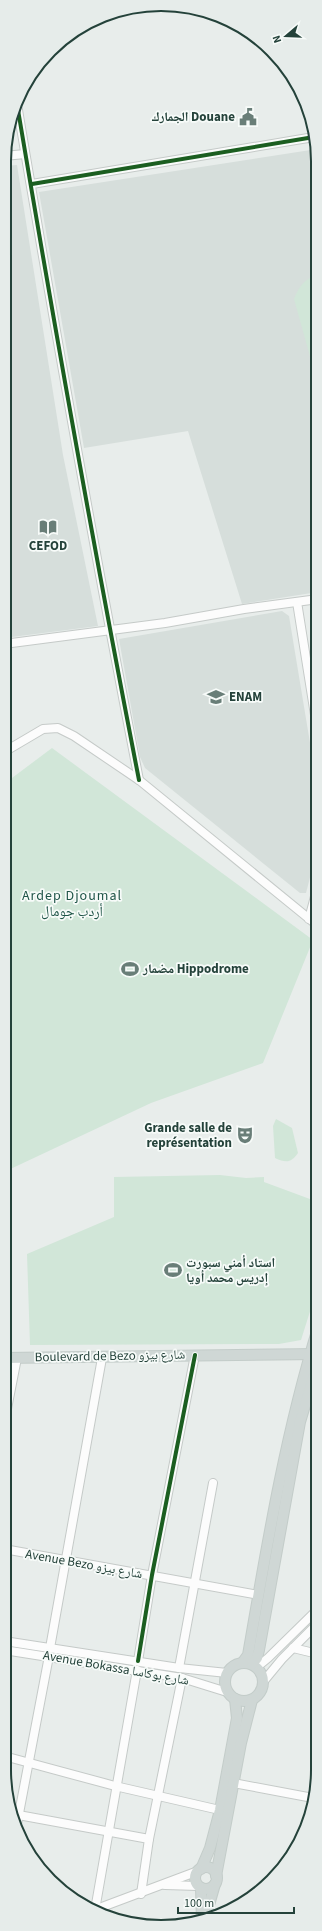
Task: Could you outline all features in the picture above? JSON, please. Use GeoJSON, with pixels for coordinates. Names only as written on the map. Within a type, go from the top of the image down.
{"type":"FeatureCollection","features":[{"type":"Feature","properties":{"kind":"main road","name":"Boulevard de Bezo شارع بيزو"},"geometry":{"type":"LineString","coordinates":[[11,1358],[102,1358],[195,1355],[311,1355]]}},
{"type":"Feature","properties":{"kind":"main road"},"geometry":{"type":"LineString","coordinates":[[250,1665],[248,1655],[276,1500],[296,1406],[311,1361]]}},
{"type":"Feature","properties":{"kind":"main road"},"geometry":{"type":"LineString","coordinates":[[250,1665],[257,1658],[259,1650],[300,1422],[311,1385]]}},
{"type":"Feature","properties":{"kind":"main road"},"geometry":{"type":"LineString","coordinates":[[229,1782],[241,1744],[252,1700],[260,1693],[263,1682],[260,1672],[250,1665],[233,1666],[226,1673],[225,1680],[227,1692],[235,1699],[240,1701],[252,1700]]}},
{"type":"Feature","properties":{"kind":"main road"},"geometry":{"type":"LineString","coordinates":[[206,1913],[215,1880],[229,1782],[237,1718],[235,1699]]}},
{"type":"Feature","properties":{"kind":"main road"},"geometry":{"type":"LineString","coordinates":[[203,1914],[200,1887],[195,1881],[210,1848],[224,1811]]}},
{"type":"Feature","properties":{"kind":"main road"},"geometry":{"type":"LineString","coordinates":[[199,1870],[210,1869],[215,1880]]}},
{"type":"Feature","properties":{"kind":"main road"},"geometry":{"type":"LineString","coordinates":[[200,1887],[208,1889],[215,1880]]}},
{"type":"Feature","properties":{"kind":"street"},"geometry":{"type":"LineString","coordinates":[[19,114],[25,154],[32,184],[46,280],[109,630],[139,780]]}},
{"type":"Feature","properties":{"kind":"street"},"geometry":{"type":"LineString","coordinates":[[32,184],[309,138]]}},
{"type":"Feature","properties":{"kind":"street"},"geometry":{"type":"LineString","coordinates":[[11,155],[25,154]]}},
{"type":"Feature","properties":{"kind":"street"},"geometry":{"type":"LineString","coordinates":[[11,643],[311,600]]}},
{"type":"Feature","properties":{"kind":"street"},"geometry":{"type":"LineString","coordinates":[[297,602],[311,690]]}},
{"type":"Feature","properties":{"kind":"street"},"geometry":{"type":"LineString","coordinates":[[11,748],[43,729],[58,728],[74,736],[139,780],[309,919],[311,911]]}},
{"type":"Feature","properties":{"kind":"street"},"geometry":{"type":"LineString","coordinates":[[95,1905],[138,1666],[152,1576],[195,1355]]}},
{"type":"Feature","properties":{"kind":"street"},"geometry":{"type":"LineString","coordinates":[[11,1386],[16,1358]]}},
{"type":"Feature","properties":{"kind":"street"},"geometry":{"type":"LineString","coordinates":[[16,1810],[28,1761],[50,1652],[102,1358]]}},
{"type":"Feature","properties":{"kind":"street"},"geometry":{"type":"LineString","coordinates":[[179,1668],[213,1484]]}},
{"type":"Feature","properties":{"kind":"street","name":"Avenue Bezo شارع بيزو"},"geometry":{"type":"LineString","coordinates":[[11,1550],[259,1595]]}},
{"type":"Feature","properties":{"kind":"street"},"geometry":{"type":"LineString","coordinates":[[250,1665],[268,1658],[311,1616]]}},
{"type":"Feature","properties":{"kind":"street"},"geometry":{"type":"LineString","coordinates":[[263,1682],[311,1630]]}},
{"type":"Feature","properties":{"kind":"street","name":"Avenue Bokassa شارع بوكاسا"},"geometry":{"type":"LineString","coordinates":[[11,1643],[50,1652],[138,1666],[227,1692]]}},
{"type":"Feature","properties":{"kind":"street"},"geometry":{"type":"LineString","coordinates":[[293,1648],[311,1652]]}},
{"type":"Feature","properties":{"kind":"street","name":"Avenue Bokassa شارع بوكاسا"},"geometry":{"type":"LineString","coordinates":[[11,1650],[50,1652]]}},
{"type":"Feature","properties":{"kind":"street","name":"Avenue Bokassa شارع بوكاسا"},"geometry":{"type":"LineString","coordinates":[[138,1666],[179,1668],[226,1673]]}},
{"type":"Feature","properties":{"kind":"street"},"geometry":{"type":"LineString","coordinates":[[141,1894],[149,1840],[182,1678]]}},
{"type":"Feature","properties":{"kind":"street"},"geometry":{"type":"LineString","coordinates":[[11,1757],[116,1786],[224,1811]]}},
{"type":"Feature","properties":{"kind":"street"},"geometry":{"type":"LineString","coordinates":[[229,1782],[308,1797]]}},
{"type":"Feature","properties":{"kind":"street"},"geometry":{"type":"LineString","coordinates":[[18,1816],[149,1840]]}},
{"type":"Feature","properties":{"kind":"street"},"geometry":{"type":"LineString","coordinates":[[101,1908],[141,1894],[199,1870]]}},
{"type":"Feature","properties":{"kind":"street"},"geometry":{"type":"LineString","coordinates":[[162,1885],[200,1887]]}},
{"type":"Feature","properties":{"kind":"shaded area"},"geometry":{"type":"Polygon","coordinates":[[[311,150],[311,593],[242,604],[188,431],[84,448],[39,192],[311,150]]]}},
{"type":"Feature","properties":{"kind":"shaded area"},"geometry":{"type":"Polygon","coordinates":[[[11,165],[17,165],[63,455],[98,626],[11,637],[11,165]]]}},
{"type":"Feature","properties":{"kind":"shaded area","name":"ENAM"},"geometry":{"type":"Polygon","coordinates":[[[282,611],[289,616],[311,749],[311,874],[306,893],[300,893],[145,768],[140,757],[119,639],[282,611]]]}},
{"type":"Feature","properties":{"kind":"green space"},"geometry":{"type":"Polygon","coordinates":[[[311,278],[311,360],[294,299],[303,284],[311,278]]]}},
{"type":"Feature","properties":{"kind":"green space","name":"مضمار Hippodrome"},"geometry":{"type":"Polygon","coordinates":[[[52,748],[311,939],[311,945],[263,1063],[151,1103],[11,1169],[11,779],[52,748]]]}},
{"type":"Feature","properties":{"kind":"green space"},"geometry":{"type":"Polygon","coordinates":[[[276,1119],[292,1128],[298,1153],[293,1159],[288,1161],[282,1161],[275,1158],[273,1126],[276,1119]]]}},
{"type":"Feature","properties":{"kind":"green space","name":"استاد أمني سبورت إدريس محمد أويا"},"geometry":{"type":"Polygon","coordinates":[[[220,1175],[246,1178],[264,1177],[264,1182],[311,1199],[311,1308],[301,1340],[279,1344],[30,1345],[27,1254],[114,1217],[114,1177],[220,1175]]]}},
{"type":"Feature","properties":{"kind":"cycle path"},"geometry":{"type":"LineString","coordinates":[[19,114],[76,442],[139,780]]}},
{"type":"Feature","properties":{"kind":"cycle path"},"geometry":{"type":"LineString","coordinates":[[32,184],[309,138]]}},
{"type":"Feature","properties":{"kind":"cycle path"},"geometry":{"type":"LineString","coordinates":[[138,1661],[152,1575],[195,1355]]}},
{"type":"Feature","properties":{"kind":"place","name":"الجمارك Douane"},"geometry":{"type":"Point","coordinates":[248,117]}},
{"type":"Feature","properties":{"kind":"place","name":"CEFOD"},"geometry":{"type":"Point","coordinates":[48,527]}},
{"type":"Feature","properties":{"kind":"place","name":"ENAM"},"geometry":{"type":"Point","coordinates":[216,697]}},
{"type":"Feature","properties":{"kind":"place","name":"مضمار Hippodrome"},"geometry":{"type":"Point","coordinates":[130,969]}},
{"type":"Feature","properties":{"kind":"place","name":"Grande salle de représentation"},"geometry":{"type":"Point","coordinates":[245,1135]}},
{"type":"Feature","properties":{"kind":"place","name":"استاد أمني سبورت إدريس محمد أويا"},"geometry":{"type":"Point","coordinates":[173,1270]}},
{"type":"Feature","properties":{"kind":"district","name":"Ardep Djoumal أردب جومال"},"geometry":{"type":"Point","coordinates":[72,904]}}]}
